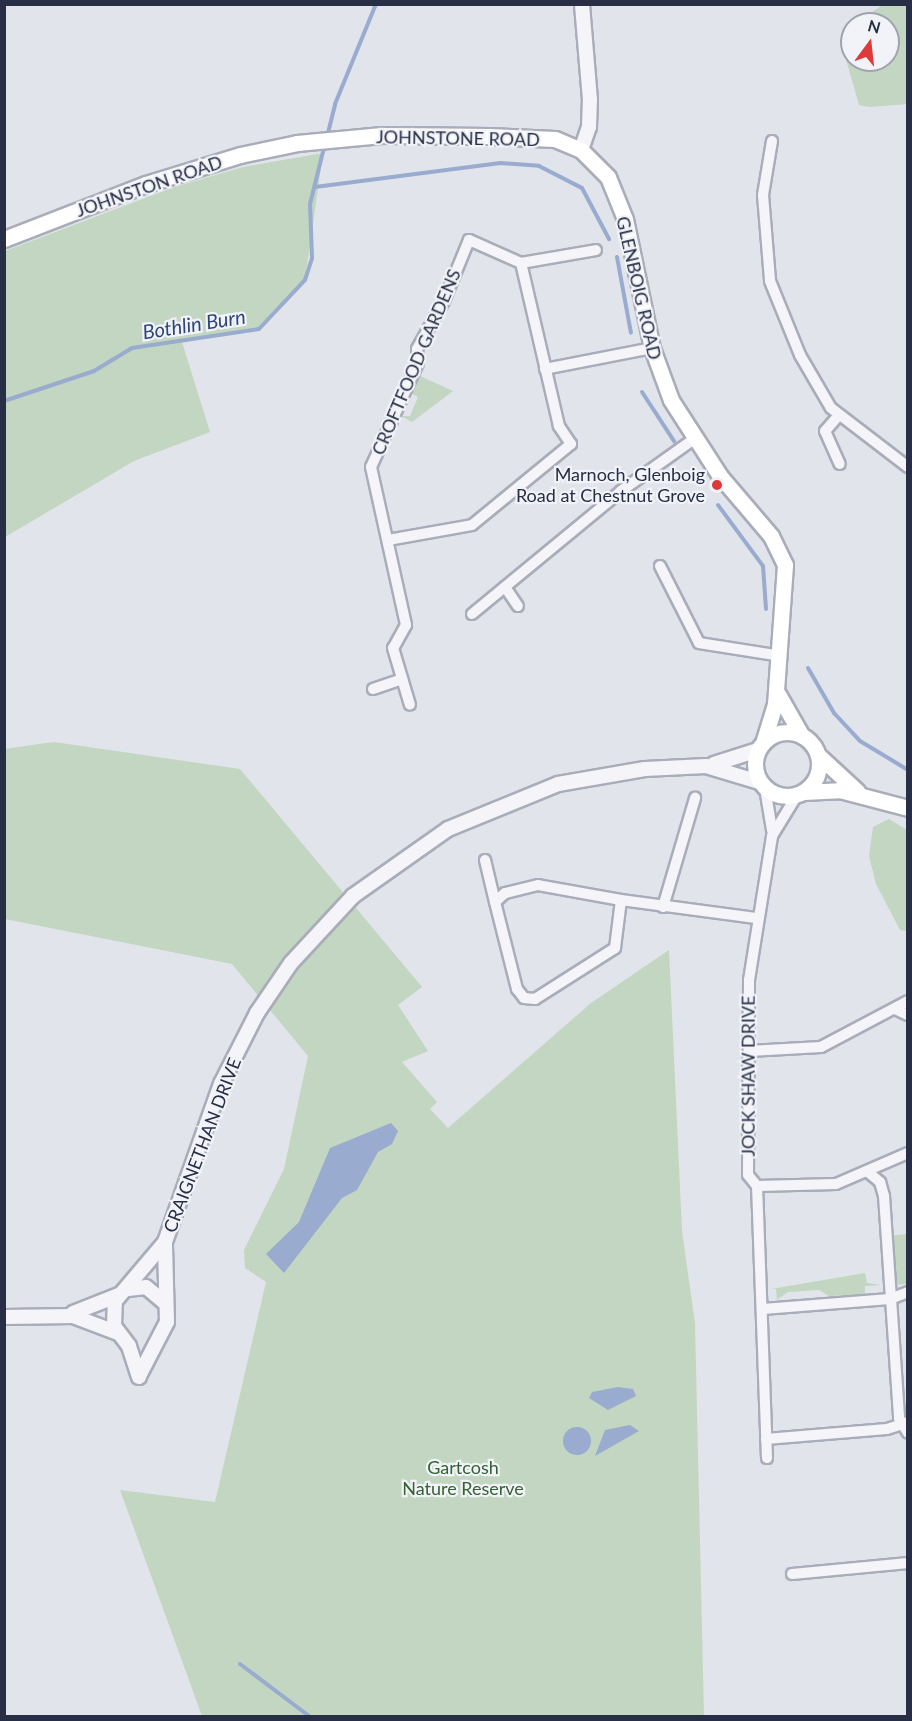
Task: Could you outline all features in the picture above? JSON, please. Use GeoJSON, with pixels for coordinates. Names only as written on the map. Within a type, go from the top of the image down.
{"type":"FeatureCollection","features":[{"type":"Feature","properties":{"kind":"main road","name":"JOHNSTONE ROAD"},"geometry":{"type":"LineString","coordinates":[[297,144],[418,134],[555,139],[581,150]]}},
{"type":"Feature","properties":{"kind":"main road","name":"JOHNSTON ROAD"},"geometry":{"type":"LineString","coordinates":[[4,238],[146,184],[240,154],[297,144]]}},
{"type":"Feature","properties":{"kind":"main road","name":"GLENBOIG ROAD"},"geometry":{"type":"LineString","coordinates":[[581,150],[608,177],[625,219],[652,348],[671,400],[694,439],[780,552],[786,595],[775,655],[776,691],[761,745]]}},
{"type":"Feature","properties":{"kind":"main road","name":"GLENBOIG ROAD"},"geometry":{"type":"LineString","coordinates":[[776,691],[802,736]]}},
{"type":"Feature","properties":{"kind":"main road"},"geometry":{"type":"LineString","coordinates":[[862,795],[819,756],[802,736],[782,732],[761,745],[754,760],[762,785],[780,796],[828,788],[908,808]]}},
{"type":"Feature","properties":{"kind":"main road"},"geometry":{"type":"LineString","coordinates":[[801,794],[817,777],[819,756]]}},
{"type":"Feature","properties":{"kind":"street"},"geometry":{"type":"LineString","coordinates":[[581,150],[590,127],[582,4]]}},
{"type":"Feature","properties":{"kind":"street"},"geometry":{"type":"LineString","coordinates":[[772,141],[763,195],[770,281],[817,388],[839,415],[908,466]]}},
{"type":"Feature","properties":{"kind":"street","name":"CROFTFOOD GARDENS"},"geometry":{"type":"LineString","coordinates":[[410,705],[393,648],[406,625],[371,467],[418,363],[417,349],[444,301],[469,240],[521,263]]}},
{"type":"Feature","properties":{"kind":"street"},"geometry":{"type":"LineString","coordinates":[[388,540],[472,525],[571,444],[559,426],[521,263],[596,250]]}},
{"type":"Feature","properties":{"kind":"street"},"geometry":{"type":"LineString","coordinates":[[545,369],[652,348]]}},
{"type":"Feature","properties":{"kind":"street"},"geometry":{"type":"LineString","coordinates":[[839,415],[825,432],[840,464]]}},
{"type":"Feature","properties":{"kind":"street"},"geometry":{"type":"LineString","coordinates":[[472,614],[621,491],[694,439]]}},
{"type":"Feature","properties":{"kind":"street"},"geometry":{"type":"LineString","coordinates":[[660,566],[699,643],[775,655]]}},
{"type":"Feature","properties":{"kind":"street"},"geometry":{"type":"LineString","coordinates":[[505,587],[518,606]]}},
{"type":"Feature","properties":{"kind":"street"},"geometry":{"type":"LineString","coordinates":[[373,689],[402,679]]}},
{"type":"Feature","properties":{"kind":"street"},"geometry":{"type":"LineString","coordinates":[[706,766],[761,745]]}},
{"type":"Feature","properties":{"kind":"street"},"geometry":{"type":"LineString","coordinates":[[706,766],[762,785],[772,836]]}},
{"type":"Feature","properties":{"kind":"street","name":"CRAIGNETHAN DRIVE"},"geometry":{"type":"LineString","coordinates":[[165,1242],[221,1084],[257,1013],[297,956],[353,896],[448,828],[521,796],[601,775],[706,766]]}},
{"type":"Feature","properties":{"kind":"street"},"geometry":{"type":"LineString","coordinates":[[772,836],[801,794]]}},
{"type":"Feature","properties":{"kind":"street"},"geometry":{"type":"LineString","coordinates":[[663,907],[695,798]]}},
{"type":"Feature","properties":{"kind":"street","name":"JOCK SHAW DRIVE"},"geometry":{"type":"LineString","coordinates":[[767,1458],[757,1186],[748,1175],[748,980],[756,918],[772,836]]}},
{"type":"Feature","properties":{"kind":"street"},"geometry":{"type":"LineString","coordinates":[[485,860],[517,989],[524,998],[536,999],[615,948],[621,900]]}},
{"type":"Feature","properties":{"kind":"street"},"geometry":{"type":"LineString","coordinates":[[495,902],[506,893],[538,885],[663,907],[756,918]]}},
{"type":"Feature","properties":{"kind":"street"},"geometry":{"type":"LineString","coordinates":[[749,1051],[821,1047],[908,1001]]}},
{"type":"Feature","properties":{"kind":"street"},"geometry":{"type":"LineString","coordinates":[[895,1009],[908,1014]]}},
{"type":"Feature","properties":{"kind":"street"},"geometry":{"type":"LineString","coordinates":[[757,1186],[836,1184],[908,1153]]}},
{"type":"Feature","properties":{"kind":"street"},"geometry":{"type":"LineString","coordinates":[[766,1438],[906,1427],[890,1299],[884,1196],[880,1182],[868,1172]]}},
{"type":"Feature","properties":{"kind":"street"},"geometry":{"type":"LineString","coordinates":[[165,1242],[167,1322],[156,1338],[139,1380],[112,1317],[124,1292],[165,1242]]}},
{"type":"Feature","properties":{"kind":"street"},"geometry":{"type":"LineString","coordinates":[[62,1315],[98,1306],[124,1292],[146,1287],[166,1304]]}},
{"type":"Feature","properties":{"kind":"street"},"geometry":{"type":"LineString","coordinates":[[763,1309],[890,1299],[908,1292]]}},
{"type":"Feature","properties":{"kind":"street"},"geometry":{"type":"LineString","coordinates":[[4,1317],[62,1315],[92,1320],[121,1336],[140,1343],[156,1338]]}},
{"type":"Feature","properties":{"kind":"street"},"geometry":{"type":"LineString","coordinates":[[792,1574],[908,1563]]}},
{"type":"Feature","properties":{"kind":"green space"},"geometry":{"type":"Polygon","coordinates":[[[882,5],[907,5],[907,104],[870,107],[859,105],[850,72],[900,72],[900,12],[872,12],[882,5]]]}},
{"type":"Feature","properties":{"kind":"green space"},"geometry":{"type":"Polygon","coordinates":[[[323,153],[305,280],[259,329],[182,342],[210,432],[134,461],[5,537],[5,251],[174,187],[243,167],[323,153]]]}},
{"type":"Feature","properties":{"kind":"green space"},"geometry":{"type":"Polygon","coordinates":[[[420,376],[453,391],[412,422],[401,416],[410,416],[418,397],[411,393],[420,376]]]}},
{"type":"Feature","properties":{"kind":"green space","name":"Gartcosh Nature Reserve"},"geometry":{"type":"Polygon","coordinates":[[[54,742],[240,769],[422,987],[398,1005],[428,1051],[402,1062],[437,1102],[430,1109],[448,1128],[591,1003],[669,950],[682,1231],[695,1323],[704,1716],[202,1716],[120,1490],[215,1502],[266,1282],[245,1268],[244,1250],[284,1169],[308,1056],[232,964],[5,919],[4,749],[54,742]]]}},
{"type":"Feature","properties":{"kind":"green space"},"geometry":{"type":"Polygon","coordinates":[[[889,819],[907,830],[907,931],[900,930],[876,884],[869,856],[873,827],[889,819]]]}},
{"type":"Feature","properties":{"kind":"green space"},"geometry":{"type":"Polygon","coordinates":[[[907,1234],[907,1284],[893,1285],[887,1236],[907,1234]]]}},
{"type":"Feature","properties":{"kind":"green space"},"geometry":{"type":"Polygon","coordinates":[[[865,1273],[867,1283],[880,1285],[865,1286],[865,1294],[829,1296],[819,1290],[788,1292],[777,1300],[776,1289],[771,1289],[865,1273]]]}},
{"type":"Feature","properties":{"kind":"water"},"geometry":{"type":"Polygon","coordinates":[[[391,1123],[398,1131],[392,1144],[378,1152],[357,1190],[342,1198],[284,1273],[266,1254],[299,1222],[330,1148],[391,1123]]]}},
{"type":"Feature","properties":{"kind":"water"},"geometry":{"type":"Polygon","coordinates":[[[618,1387],[633,1389],[636,1396],[608,1410],[589,1398],[592,1392],[618,1387]]]}},
{"type":"Feature","properties":{"kind":"water"},"geometry":{"type":"Polygon","coordinates":[[[630,1425],[639,1431],[595,1456],[605,1430],[630,1425]]]}},
{"type":"Feature","properties":{"kind":"water"},"geometry":{"type":"Polygon","coordinates":[[[577,1427],[587,1431],[591,1441],[587,1451],[577,1455],[567,1451],[563,1441],[567,1431],[577,1427]]]}},
{"type":"Feature","properties":{"kind":"waterway","name":"Bothlin Burn"},"geometry":{"type":"LineString","coordinates":[[327,137],[335,104],[376,4]]}},
{"type":"Feature","properties":{"kind":"waterway","name":"Bothlin Burn"},"geometry":{"type":"LineString","coordinates":[[4,401],[94,371],[132,348],[259,329],[305,280],[312,258],[310,204],[325,144]]}},
{"type":"Feature","properties":{"kind":"waterway"},"geometry":{"type":"LineString","coordinates":[[315,187],[500,163],[539,166],[582,188],[609,239]]}},
{"type":"Feature","properties":{"kind":"waterway"},"geometry":{"type":"LineString","coordinates":[[617,257],[631,333]]}},
{"type":"Feature","properties":{"kind":"waterway"},"geometry":{"type":"LineString","coordinates":[[642,392],[674,441]]}},
{"type":"Feature","properties":{"kind":"waterway"},"geometry":{"type":"LineString","coordinates":[[718,505],[763,566],[766,609]]}},
{"type":"Feature","properties":{"kind":"waterway"},"geometry":{"type":"LineString","coordinates":[[808,668],[834,713],[860,741],[908,770]]}},
{"type":"Feature","properties":{"kind":"waterway"},"geometry":{"type":"LineString","coordinates":[[240,1664],[309,1716]]}},
{"type":"Feature","properties":{"kind":"place","name":"Marnoch, Glenboig Road at Chestnut Grove"},"geometry":{"type":"Point","coordinates":[717,485]}}]}
